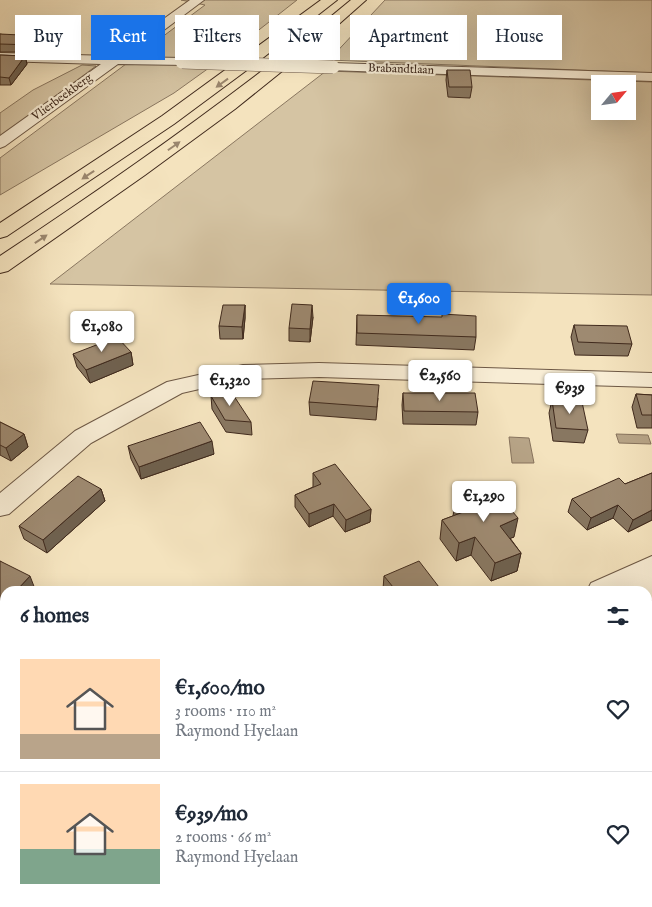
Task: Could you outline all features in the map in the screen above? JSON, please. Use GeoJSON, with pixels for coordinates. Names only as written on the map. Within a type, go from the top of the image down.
{"type":"FeatureCollection","features":[{"type":"Feature","properties":{"kind":"highway"},"geometry":{"type":"LineString","coordinates":[[0,232],[168,122],[269,48],[330,0]]}},
{"type":"Feature","properties":{"kind":"highway"},"geometry":{"type":"LineString","coordinates":[[0,266],[199,128],[300,51],[359,0]]}},
{"type":"Feature","properties":{"kind":"street"},"geometry":{"type":"LineString","coordinates":[[174,2],[195,2]]}},
{"type":"Feature","properties":{"kind":"street","name":"Vlierbeekberg"},"geometry":{"type":"LineString","coordinates":[[0,143],[195,2]]}},
{"type":"Feature","properties":{"kind":"street","name":"Brabandtlaan"},"geometry":{"type":"LineString","coordinates":[[0,57],[652,78]]}},
{"type":"Feature","properties":{"kind":"street"},"geometry":{"type":"LineString","coordinates":[[0,507],[83,437],[175,387],[243,372],[319,370],[652,380]]}},
{"type":"Feature","properties":{"kind":"street"},"geometry":{"type":"LineString","coordinates":[[625,586],[644,582]]}},
{"type":"Feature","properties":{"kind":"shaded area"},"geometry":{"type":"Polygon","coordinates":[[[181,0],[297,0],[278,15],[269,15],[269,22],[259,30],[259,15],[192,15],[205,5],[181,0]]]}},
{"type":"Feature","properties":{"kind":"shaded area"},"geometry":{"type":"Polygon","coordinates":[[[385,0],[652,0],[652,73],[329,60],[340,60],[340,48],[350,38],[350,60],[467,60],[467,15],[371,15],[385,0]]]}},
{"type":"Feature","properties":{"kind":"shaded area"},"geometry":{"type":"Polygon","coordinates":[[[175,27],[175,60],[220,60],[174,93],[0,195],[0,158],[131,60],[165,60],[165,35],[175,27]]]}},
{"type":"Feature","properties":{"kind":"shaded area"},"geometry":{"type":"Polygon","coordinates":[[[82,65],[96,66],[0,137],[0,113],[33,90],[82,65]]]}},
{"type":"Feature","properties":{"kind":"shaded area"},"geometry":{"type":"Polygon","coordinates":[[[326,71],[591,80],[591,120],[636,120],[636,81],[652,82],[652,295],[50,284],[326,71]]]}},
{"type":"Feature","properties":{"kind":"shaded area"},"geometry":{"type":"Polygon","coordinates":[[[616,434],[648,435],[651,444],[619,443],[616,434]]]}},
{"type":"Feature","properties":{"kind":"shaded area"},"geometry":{"type":"Polygon","coordinates":[[[509,437],[529,438],[534,463],[512,463],[509,437]]]}},
{"type":"Feature","properties":{"kind":"building"},"geometry":{"type":"Polygon","coordinates":[[[0,34],[15,35],[15,44],[0,44],[0,34]]]}},
{"type":"Feature","properties":{"kind":"building"},"geometry":{"type":"Polygon","coordinates":[[[0,55],[15,56],[15,60],[22,60],[9,78],[0,77],[0,55]]]}},
{"type":"Feature","properties":{"kind":"building"},"geometry":{"type":"Polygon","coordinates":[[[447,70],[470,70],[472,87],[449,87],[447,70]]]}},
{"type":"Feature","properties":{"kind":"building"},"geometry":{"type":"Polygon","coordinates":[[[292,304],[312,305],[310,329],[289,328],[292,304]]]}},
{"type":"Feature","properties":{"kind":"building"},"geometry":{"type":"Polygon","coordinates":[[[223,305],[245,305],[242,327],[219,326],[223,305]]]}},
{"type":"Feature","properties":{"kind":"building"},"geometry":{"type":"Polygon","coordinates":[[[442,314],[476,316],[476,337],[357,333],[357,315],[442,317],[442,314]]]}},
{"type":"Feature","properties":{"kind":"building"},"geometry":{"type":"Polygon","coordinates":[[[574,325],[627,326],[632,344],[578,342],[574,325]]]}},
{"type":"Feature","properties":{"kind":"building"},"geometry":{"type":"Polygon","coordinates":[[[117,337],[131,352],[86,370],[73,354],[117,337]]]}},
{"type":"Feature","properties":{"kind":"building"},"geometry":{"type":"Polygon","coordinates":[[[313,381],[379,385],[377,407],[309,402],[313,381]]]}},
{"type":"Feature","properties":{"kind":"building"},"geometry":{"type":"Polygon","coordinates":[[[230,390],[251,422],[225,420],[211,396],[230,390]]]}},
{"type":"Feature","properties":{"kind":"building"},"geometry":{"type":"Polygon","coordinates":[[[403,393],[475,393],[478,412],[404,411],[403,393]]]}},
{"type":"Feature","properties":{"kind":"building"},"geometry":{"type":"Polygon","coordinates":[[[636,394],[652,395],[652,415],[642,415],[636,394]]]}},
{"type":"Feature","properties":{"kind":"building"},"geometry":{"type":"Polygon","coordinates":[[[552,400],[582,402],[588,430],[556,428],[552,400]]]}},
{"type":"Feature","properties":{"kind":"building"},"geometry":{"type":"Polygon","coordinates":[[[0,422],[24,434],[6,448],[0,445],[0,422]]]}},
{"type":"Feature","properties":{"kind":"building"},"geometry":{"type":"Polygon","coordinates":[[[200,422],[212,441],[139,467],[128,446],[200,422]]]}},
{"type":"Feature","properties":{"kind":"building"},"geometry":{"type":"Polygon","coordinates":[[[335,464],[371,509],[346,520],[334,504],[309,514],[295,495],[321,484],[313,473],[335,464]]]}},
{"type":"Feature","properties":{"kind":"building"},"geometry":{"type":"Polygon","coordinates":[[[652,473],[652,510],[633,520],[618,505],[591,518],[572,499],[619,478],[625,484],[652,473]]]}},
{"type":"Feature","properties":{"kind":"building"},"geometry":{"type":"Polygon","coordinates":[[[78,476],[101,489],[43,540],[19,526],[78,476]]]}},
{"type":"Feature","properties":{"kind":"building"},"geometry":{"type":"Polygon","coordinates":[[[490,485],[518,518],[500,526],[521,553],[495,563],[475,537],[459,543],[442,520],[466,511],[456,498],[490,485]]]}},
{"type":"Feature","properties":{"kind":"building"},"geometry":{"type":"Polygon","coordinates":[[[0,561],[30,576],[21,586],[0,586],[0,561]]]}},
{"type":"Feature","properties":{"kind":"building"},"geometry":{"type":"Polygon","coordinates":[[[419,561],[438,586],[392,586],[384,576],[419,561]]]}}]}
